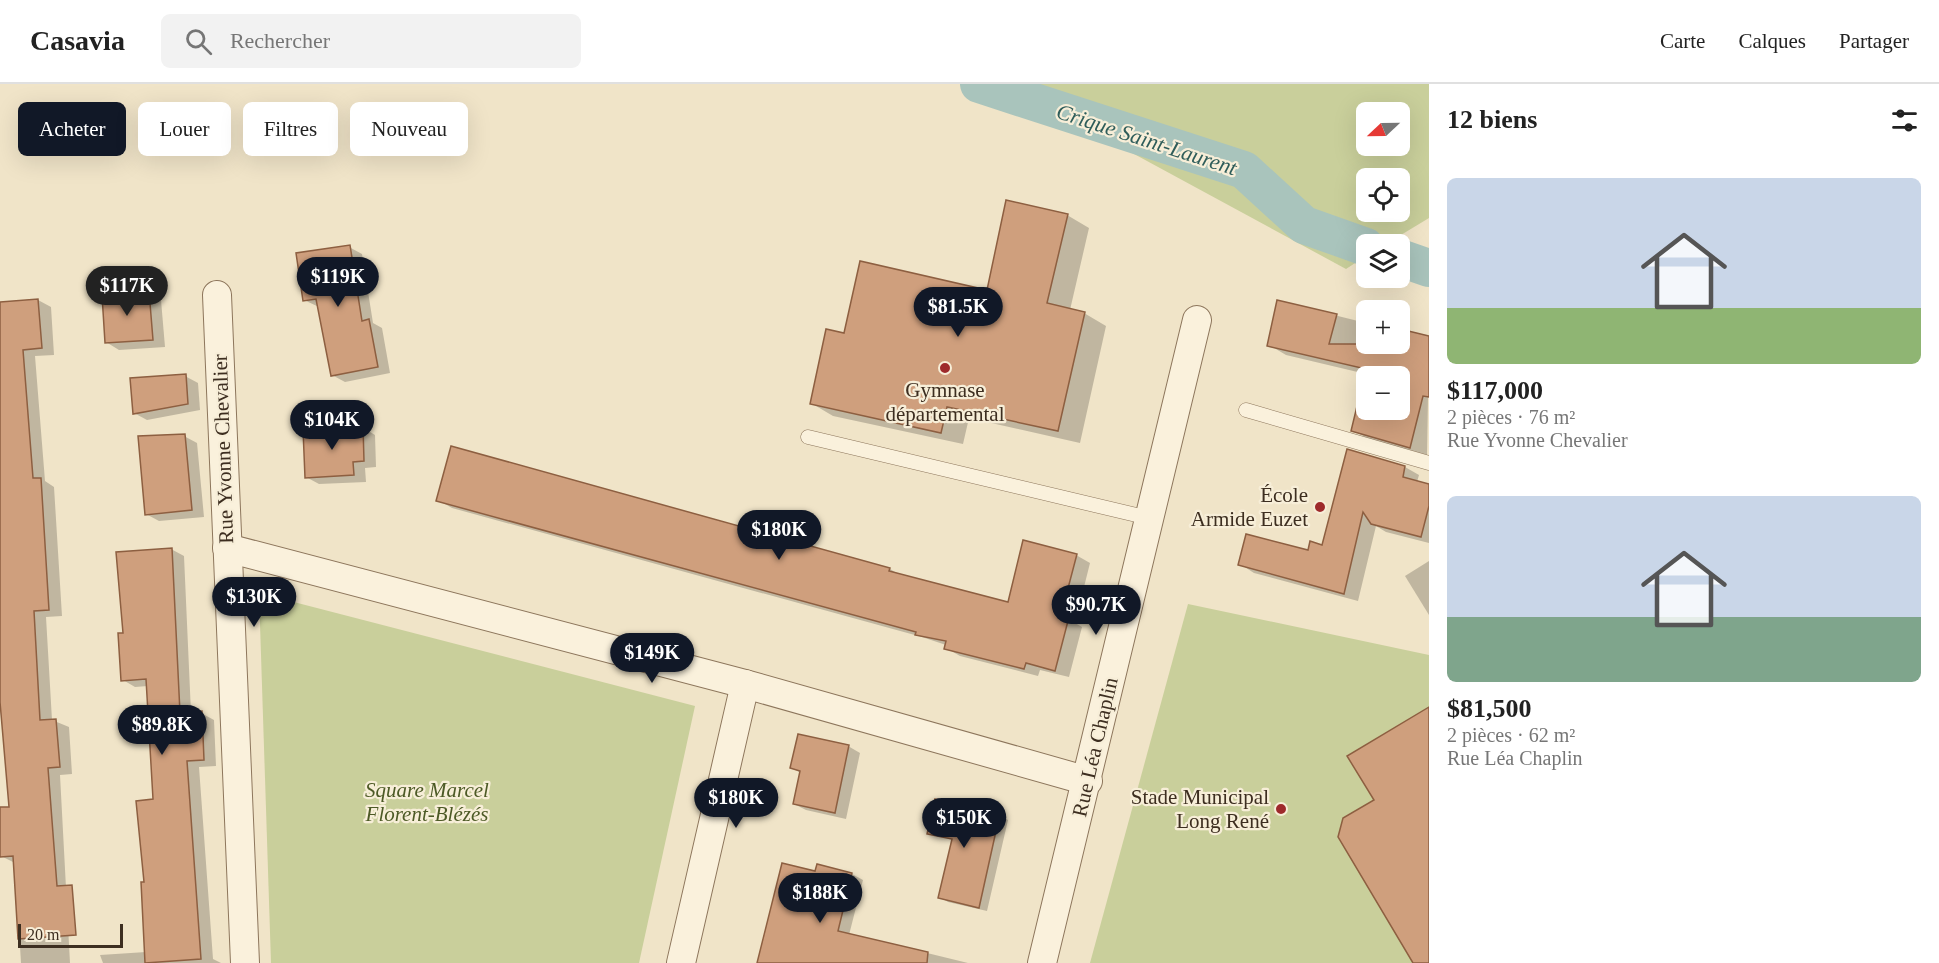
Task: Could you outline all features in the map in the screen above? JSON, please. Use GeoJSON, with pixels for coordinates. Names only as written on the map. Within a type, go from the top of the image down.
{"type":"FeatureCollection","features":[{"type":"Feature","properties":{"kind":"street","name":"Rue Yvonne Chevalier"},"geometry":{"type":"LineString","coordinates":[[217,295],[245,963]]}},
{"type":"Feature","properties":{"kind":"street","name":"Rue Léa Chaplin"},"geometry":{"type":"LineString","coordinates":[[1042,963],[1088,781],[1197,320]]}},
{"type":"Feature","properties":{"kind":"street"},"geometry":{"type":"LineString","coordinates":[[227,548],[745,684],[1088,781]]}},
{"type":"Feature","properties":{"kind":"street"},"geometry":{"type":"LineString","coordinates":[[681,963],[745,684]]}},
{"type":"Feature","properties":{"kind":"lane"},"geometry":{"type":"LineString","coordinates":[[1246,410],[1429,463]]}},
{"type":"Feature","properties":{"kind":"lane"},"geometry":{"type":"LineString","coordinates":[[808,437],[1149,518]]}},
{"type":"Feature","properties":{"kind":"green space"},"geometry":{"type":"Polygon","coordinates":[[[1005,84],[1429,84],[1429,218],[1403,234],[1356,234],[1356,262],[1346,269],[1005,84]]]}},
{"type":"Feature","properties":{"kind":"green space","name":"Square Marcel Florent-Blézés"},"geometry":{"type":"Polygon","coordinates":[[[259,593],[695,706],[639,963],[271,963],[259,593]]]}},
{"type":"Feature","properties":{"kind":"green space","name":"Stade Municipal Long René"},"geometry":{"type":"Polygon","coordinates":[[[1188,604],[1429,655],[1429,963],[1090,963],[1188,604]]]}},
{"type":"Feature","properties":{"kind":"building","name":"Gymnase départemental"},"geometry":{"type":"Polygon","coordinates":[[[1006,200],[1068,214],[1047,303],[1085,312],[1058,431],[947,407],[941,433],[810,404],[826,329],[844,333],[860,261],[987,290],[1006,200]]]}},
{"type":"Feature","properties":{"kind":"building"},"geometry":{"type":"Polygon","coordinates":[[[350,245],[362,321],[369,319],[378,367],[331,376],[316,299],[303,301],[296,253],[350,245]]]}},
{"type":"Feature","properties":{"kind":"building"},"geometry":{"type":"Polygon","coordinates":[[[149,291],[153,340],[105,343],[102,295],[149,291]]]}},
{"type":"Feature","properties":{"kind":"building"},"geometry":{"type":"Polygon","coordinates":[[[38,299],[42,348],[23,350],[33,478],[41,478],[49,610],[34,611],[40,720],[56,719],[60,767],[48,768],[57,886],[72,885],[76,935],[18,939],[13,856],[0,857],[0,807],[9,807],[0,702],[0,302],[38,299]]]}},
{"type":"Feature","properties":{"kind":"building"},"geometry":{"type":"Polygon","coordinates":[[[1277,300],[1337,314],[1329,344],[1356,344],[1356,354],[1410,354],[1410,331],[1429,336],[1429,397],[1423,396],[1410,448],[1351,431],[1356,410],[1356,420],[1410,420],[1410,366],[1356,367],[1267,346],[1277,300]]]}},
{"type":"Feature","properties":{"kind":"building"},"geometry":{"type":"Polygon","coordinates":[[[186,374],[188,404],[133,414],[130,378],[186,374]]]}},
{"type":"Feature","properties":{"kind":"building"},"geometry":{"type":"Polygon","coordinates":[[[363,426],[364,461],[353,462],[354,475],[305,478],[303,429],[363,426]]]}},
{"type":"Feature","properties":{"kind":"building"},"geometry":{"type":"Polygon","coordinates":[[[185,434],[192,510],[145,515],[138,436],[185,434]]]}},
{"type":"Feature","properties":{"kind":"building"},"geometry":{"type":"Polygon","coordinates":[[[451,446],[890,568],[889,571],[1008,602],[1023,540],[1077,554],[1061,615],[1069,617],[1055,671],[1026,663],[1024,669],[944,649],[946,641],[915,635],[916,632],[436,501],[451,446]]]}},
{"type":"Feature","properties":{"kind":"building"},"geometry":{"type":"Polygon","coordinates":[[[1347,449],[1405,466],[1403,477],[1429,484],[1429,506],[1421,537],[1371,524],[1363,512],[1344,594],[1238,565],[1246,534],[1308,550],[1310,541],[1322,545],[1347,449]]]}},
{"type":"Feature","properties":{"kind":"building"},"geometry":{"type":"Polygon","coordinates":[[[172,548],[180,713],[202,711],[204,760],[187,761],[201,959],[145,963],[141,882],[144,882],[136,801],[153,799],[146,679],[121,681],[118,633],[123,633],[116,552],[172,548]]]}},
{"type":"Feature","properties":{"kind":"building"},"geometry":{"type":"Polygon","coordinates":[[[1429,707],[1429,963],[1413,963],[1338,837],[1343,818],[1374,800],[1347,756],[1429,707]]]}},
{"type":"Feature","properties":{"kind":"building"},"geometry":{"type":"Polygon","coordinates":[[[798,734],[849,745],[835,813],[793,804],[800,771],[790,768],[798,734]]]}},
{"type":"Feature","properties":{"kind":"building"},"geometry":{"type":"Polygon","coordinates":[[[935,799],[1000,813],[979,908],[938,898],[952,839],[927,834],[935,799]]]}},
{"type":"Feature","properties":{"kind":"building"},"geometry":{"type":"Polygon","coordinates":[[[782,863],[815,871],[817,864],[852,873],[838,931],[928,952],[927,963],[757,963],[782,863]]]}},
{"type":"Feature","properties":{"kind":"waterway","name":"Crique Saint-Laurent"},"geometry":{"type":"LineString","coordinates":[[979,84],[1244,170],[1304,225],[1356,243]]}},
{"type":"Feature","properties":{"kind":"waterway","name":"Crique Saint-Laurent"},"geometry":{"type":"LineString","coordinates":[[1410,261],[1429,268]]}},
{"type":"Feature","properties":{"kind":"place","name":"Gymnase départemental"},"geometry":{"type":"Point","coordinates":[945,368]}},
{"type":"Feature","properties":{"kind":"place","name":"École Armide Euzet"},"geometry":{"type":"Point","coordinates":[1320,507]}},
{"type":"Feature","properties":{"kind":"place","name":"Stade Municipal Long René"},"geometry":{"type":"Point","coordinates":[1281,809]}}]}
